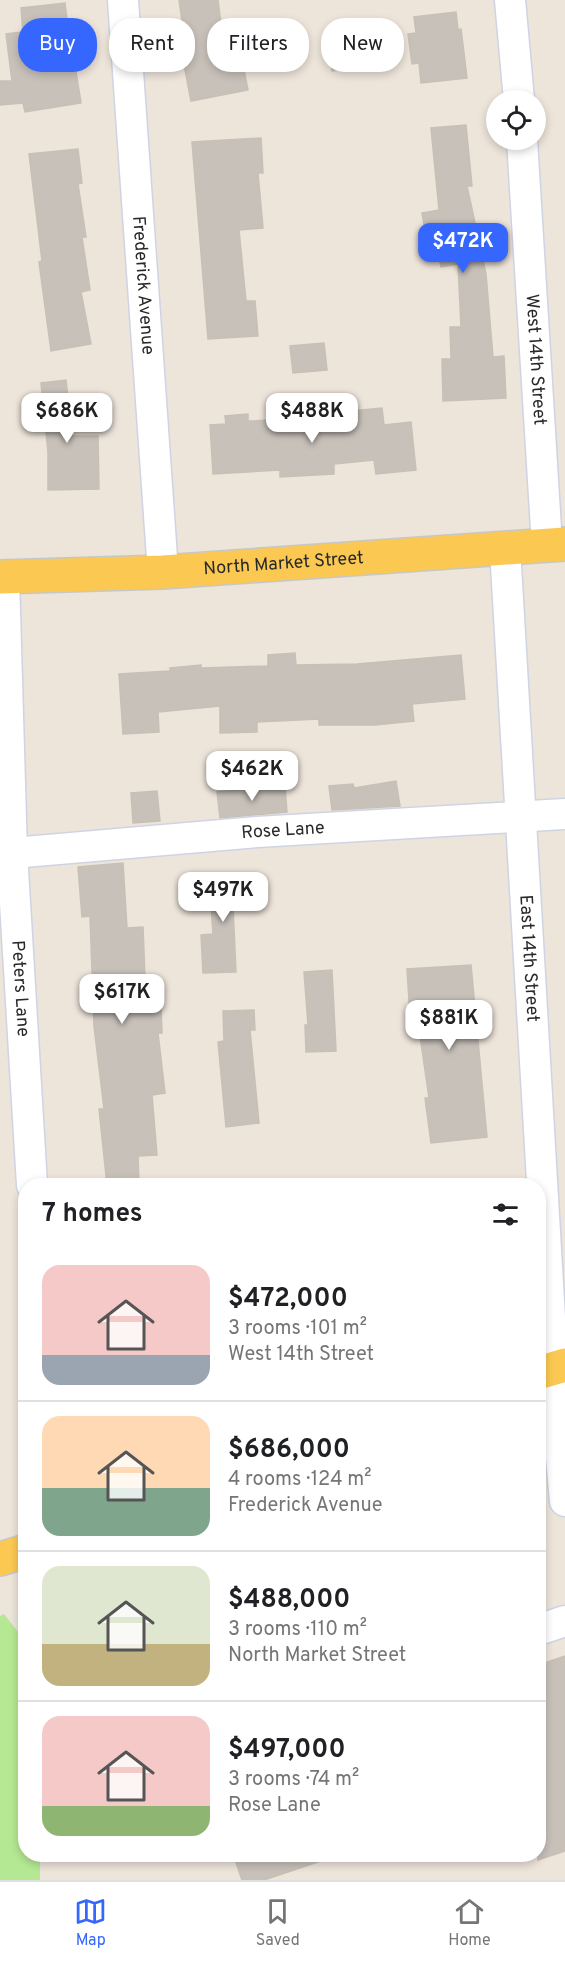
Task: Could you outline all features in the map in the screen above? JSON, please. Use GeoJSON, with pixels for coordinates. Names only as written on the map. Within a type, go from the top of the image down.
{"type":"FeatureCollection","features":[{"type":"Feature","properties":{"kind":"main road","name":"North Market Street"},"geometry":{"type":"LineString","coordinates":[[2,577],[164,572],[556,545]]}},
{"type":"Feature","properties":{"kind":"main road"},"geometry":{"type":"LineString","coordinates":[[0,1559],[18,1553]]}},
{"type":"Feature","properties":{"kind":"street","name":"Frederick Avenue"},"geometry":{"type":"LineString","coordinates":[[123,0],[164,572]]}},
{"type":"Feature","properties":{"kind":"street"},"geometry":{"type":"LineString","coordinates":[[510,0],[518,90]]}},
{"type":"Feature","properties":{"kind":"street","name":"West 14th Street"},"geometry":{"type":"LineString","coordinates":[[523,150],[556,545]]}},
{"type":"Feature","properties":{"kind":"street","name":"East 14th Street"},"geometry":{"type":"LineString","coordinates":[[505,548],[541,1178]]}},
{"type":"Feature","properties":{"kind":"street","name":"Peters Lane"},"geometry":{"type":"LineString","coordinates":[[2,577],[6,853],[31,1178]]}},
{"type":"Feature","properties":{"kind":"street","name":"Rose Lane"},"geometry":{"type":"LineString","coordinates":[[6,853],[257,832],[565,814]]}},
{"type":"Feature","properties":{"kind":"street","name":"East 14th Street"},"geometry":{"type":"LineString","coordinates":[[546,1262],[552,1369],[565,1501]]}},
{"type":"Feature","properties":{"kind":"street"},"geometry":{"type":"LineString","coordinates":[[546,1627],[565,1621]]}},
{"type":"Feature","properties":{"kind":"green space"},"geometry":{"type":"Polygon","coordinates":[[[4,1614],[18,1632],[18,1862],[40,1862],[40,1880],[0,1880],[0,1616],[4,1614]]]}},
{"type":"Feature","properties":{"kind":"building"},"geometry":{"type":"Polygon","coordinates":[[[179,0],[218,0],[220,18],[207,18],[207,72],[244,72],[248,90],[191,101],[185,72],[195,72],[195,18],[182,18],[179,0]]]}},
{"type":"Feature","properties":{"kind":"building"},"geometry":{"type":"Polygon","coordinates":[[[65,3],[67,18],[22,18],[21,8],[65,3]]]}},
{"type":"Feature","properties":{"kind":"building"},"geometry":{"type":"Polygon","coordinates":[[[456,12],[458,30],[461,29],[467,78],[421,83],[419,63],[412,64],[408,34],[416,33],[414,17],[456,12]]]}},
{"type":"Feature","properties":{"kind":"building"},"geometry":{"type":"Polygon","coordinates":[[[18,33],[18,72],[76,72],[81,103],[25,112],[23,103],[0,105],[0,81],[12,81],[6,34],[18,33]]]}},
{"type":"Feature","properties":{"kind":"building"},"geometry":{"type":"Polygon","coordinates":[[[466,125],[472,186],[467,186],[486,274],[493,357],[504,356],[506,398],[443,401],[442,359],[451,359],[450,327],[461,327],[458,264],[441,267],[436,243],[428,245],[422,213],[439,210],[431,128],[466,125]]]}},
{"type":"Feature","properties":{"kind":"building"},"geometry":{"type":"Polygon","coordinates":[[[261,138],[263,173],[258,173],[263,228],[239,230],[246,301],[255,301],[258,336],[208,339],[192,142],[261,138]]]}},
{"type":"Feature","properties":{"kind":"building"},"geometry":{"type":"Polygon","coordinates":[[[78,149],[82,183],[78,184],[86,237],[82,237],[90,290],[81,292],[91,344],[51,351],[39,262],[42,261],[29,154],[78,149]]]}},
{"type":"Feature","properties":{"kind":"building"},"geometry":{"type":"Polygon","coordinates":[[[324,343],[327,370],[293,373],[290,346],[324,343]]]}},
{"type":"Feature","properties":{"kind":"building"},"geometry":{"type":"Polygon","coordinates":[[[66,380],[72,436],[98,436],[99,489],[48,490],[48,452],[41,383],[66,380]]]}},
{"type":"Feature","properties":{"kind":"building"},"geometry":{"type":"Polygon","coordinates":[[[382,408],[384,425],[411,422],[416,470],[376,474],[374,460],[334,464],[334,474],[280,477],[280,470],[213,474],[210,425],[226,424],[225,416],[248,414],[248,421],[342,417],[341,412],[382,408]]]}},
{"type":"Feature","properties":{"kind":"building"},"geometry":{"type":"Polygon","coordinates":[[[295,653],[296,665],[357,664],[461,655],[465,699],[412,704],[414,721],[375,725],[319,725],[319,719],[257,722],[257,732],[220,733],[220,706],[158,712],[159,732],[123,734],[119,674],[170,671],[170,668],[201,665],[201,668],[268,666],[268,655],[295,653]]]}},
{"type":"Feature","properties":{"kind":"building"},"geometry":{"type":"Polygon","coordinates":[[[396,781],[400,806],[332,810],[329,786],[353,784],[354,788],[396,781]]]}},
{"type":"Feature","properties":{"kind":"building"},"geometry":{"type":"Polygon","coordinates":[[[285,786],[287,812],[220,818],[217,792],[285,786]]]}},
{"type":"Feature","properties":{"kind":"building"},"geometry":{"type":"Polygon","coordinates":[[[157,791],[160,821],[133,823],[131,793],[157,791]]]}},
{"type":"Feature","properties":{"kind":"building"},"geometry":{"type":"Polygon","coordinates":[[[123,863],[127,928],[143,927],[145,979],[160,979],[162,1033],[158,1033],[165,1093],[152,1095],[157,1155],[138,1156],[139,1178],[106,1178],[99,1109],[104,1109],[94,1026],[90,916],[82,917],[78,867],[123,863]]]}},
{"type":"Feature","properties":{"kind":"building"},"geometry":{"type":"Polygon","coordinates":[[[245,873],[247,905],[233,906],[236,972],[203,973],[201,935],[213,934],[209,876],[245,873]]]}},
{"type":"Feature","properties":{"kind":"building"},"geometry":{"type":"Polygon","coordinates":[[[471,965],[487,1137],[431,1143],[425,1098],[429,1098],[417,1015],[410,1016],[407,969],[471,965]]]}},
{"type":"Feature","properties":{"kind":"building"},"geometry":{"type":"Polygon","coordinates":[[[332,970],[336,1051],[306,1052],[305,1025],[308,1025],[304,972],[332,970]]]}},
{"type":"Feature","properties":{"kind":"building"},"geometry":{"type":"Polygon","coordinates":[[[254,1010],[255,1030],[250,1030],[259,1123],[226,1127],[218,1042],[224,1041],[223,1011],[254,1010]]]}},
{"type":"Feature","properties":{"kind":"building"},"geometry":{"type":"Polygon","coordinates":[[[565,1656],[565,1851],[546,1857],[546,1662],[565,1656]]]}},
{"type":"Feature","properties":{"kind":"building"},"geometry":{"type":"Polygon","coordinates":[[[236,1862],[318,1862],[264,1880],[242,1880],[236,1862]]]}}]}
